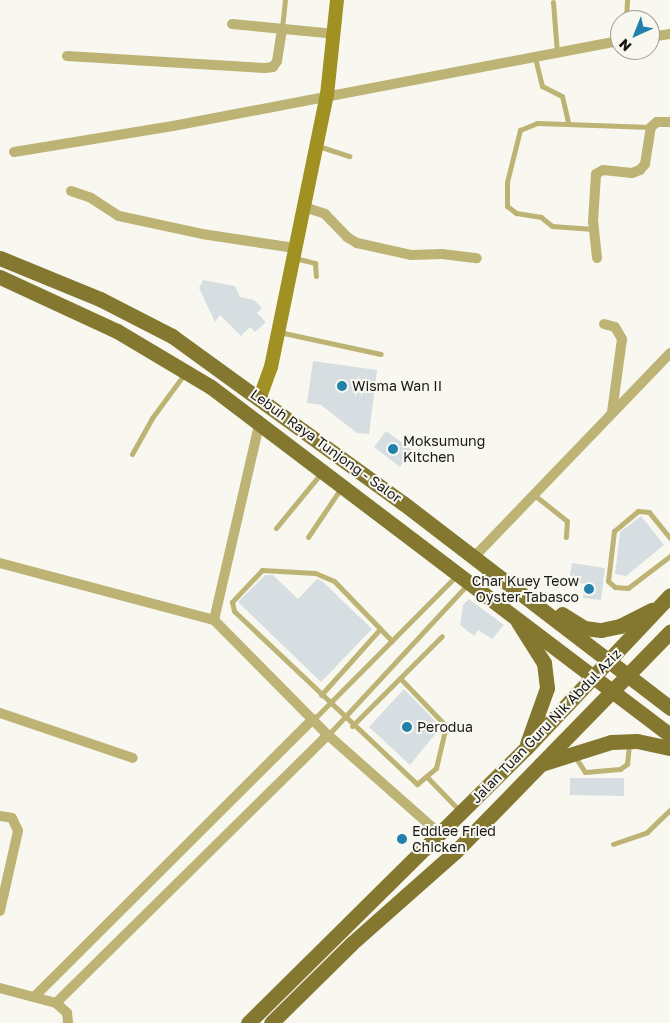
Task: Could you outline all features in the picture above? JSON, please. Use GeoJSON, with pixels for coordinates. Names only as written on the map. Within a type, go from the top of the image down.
{"type":"FeatureCollection","features":[{"type":"Feature","properties":{"kind":"main road"},"geometry":{"type":"LineString","coordinates":[[260,397],[278,332],[327,96],[335,34],[337,0]]}},
{"type":"Feature","properties":{"kind":"main road","name":"Lebuh Raya Tunjong - Salor"},"geometry":{"type":"LineString","coordinates":[[0,258],[100,299],[149,323],[260,397],[531,600],[670,708]]}},
{"type":"Feature","properties":{"kind":"main road","name":"Lebuh Raya Tunjong - Salor"},"geometry":{"type":"LineString","coordinates":[[0,277],[117,331],[187,371],[260,421],[324,469],[670,735]]}},
{"type":"Feature","properties":{"kind":"main road","name":"Jalan Tuan Guru Nik Abdul Aziz"},"geometry":{"type":"LineString","coordinates":[[248,1023],[462,813],[670,596]]}},
{"type":"Feature","properties":{"kind":"main road"},"geometry":{"type":"LineString","coordinates":[[531,600],[591,630],[611,629],[643,612],[658,609]]}},
{"type":"Feature","properties":{"kind":"main road"},"geometry":{"type":"LineString","coordinates":[[514,615],[544,663],[547,688],[526,748]]}},
{"type":"Feature","properties":{"kind":"main road","name":"Jalan Tuan Guru Nik Abdul Aziz"},"geometry":{"type":"LineString","coordinates":[[271,1023],[351,944],[456,852],[670,632]]}},
{"type":"Feature","properties":{"kind":"main road"},"geometry":{"type":"LineString","coordinates":[[541,764],[592,746],[629,741],[670,748]]}},
{"type":"Feature","properties":{"kind":"street"},"geometry":{"type":"LineString","coordinates":[[232,24],[335,34]]}},
{"type":"Feature","properties":{"kind":"street"},"geometry":{"type":"LineString","coordinates":[[67,56],[273,67],[277,61],[282,28]]}},
{"type":"Feature","properties":{"kind":"street"},"geometry":{"type":"LineString","coordinates":[[14,152],[173,126],[610,43]]}},
{"type":"Feature","properties":{"kind":"street"},"geometry":{"type":"LineString","coordinates":[[597,258],[593,229],[596,174],[603,170],[632,173],[640,170],[645,164],[651,127],[657,122],[670,122]]}},
{"type":"Feature","properties":{"kind":"street"},"geometry":{"type":"LineString","coordinates":[[71,191],[91,198],[119,216],[294,253]]}},
{"type":"Feature","properties":{"kind":"street"},"geometry":{"type":"LineString","coordinates":[[304,207],[325,214],[338,229],[357,243],[411,256],[442,254],[477,258]]}},
{"type":"Feature","properties":{"kind":"street"},"geometry":{"type":"LineString","coordinates":[[604,324],[615,327],[622,339],[612,412]]}},
{"type":"Feature","properties":{"kind":"street"},"geometry":{"type":"LineString","coordinates":[[474,557],[532,493],[670,353]]}},
{"type":"Feature","properties":{"kind":"street"},"geometry":{"type":"LineString","coordinates":[[214,620],[260,421]]}},
{"type":"Feature","properties":{"kind":"street"},"geometry":{"type":"LineString","coordinates":[[0,563],[214,620],[328,735],[440,834]]}},
{"type":"Feature","properties":{"kind":"street"},"geometry":{"type":"LineString","coordinates":[[0,713],[132,758]]}},
{"type":"Feature","properties":{"kind":"street"},"geometry":{"type":"LineString","coordinates":[[34,996],[313,720]]}},
{"type":"Feature","properties":{"kind":"street"},"geometry":{"type":"LineString","coordinates":[[56,1003],[328,735]]}},
{"type":"Feature","properties":{"kind":"street"},"geometry":{"type":"LineString","coordinates":[[0,816],[12,818],[18,831],[0,911]]}},
{"type":"Feature","properties":{"kind":"street"},"geometry":{"type":"LineString","coordinates":[[0,988],[56,1003],[67,1013],[68,1023]]}},
{"type":"Feature","properties":{"kind":"lane"},"geometry":{"type":"LineString","coordinates":[[282,28],[285,0]]}},
{"type":"Feature","properties":{"kind":"lane"},"geometry":{"type":"LineString","coordinates":[[553,2],[557,53]]}},
{"type":"Feature","properties":{"kind":"lane"},"geometry":{"type":"LineString","coordinates":[[535,58],[542,86],[562,96],[568,123]]}},
{"type":"Feature","properties":{"kind":"lane"},"geometry":{"type":"LineString","coordinates":[[593,229],[552,226],[541,217],[516,213],[505,203],[520,130],[537,123],[651,127]]}},
{"type":"Feature","properties":{"kind":"lane"},"geometry":{"type":"LineString","coordinates":[[316,146],[349,156]]}},
{"type":"Feature","properties":{"kind":"lane"},"geometry":{"type":"LineString","coordinates":[[294,253],[315,263],[316,276]]}},
{"type":"Feature","properties":{"kind":"lane"},"geometry":{"type":"LineString","coordinates":[[278,332],[381,354]]}},
{"type":"Feature","properties":{"kind":"lane"},"geometry":{"type":"LineString","coordinates":[[132,454],[152,418],[187,371]]}},
{"type":"Feature","properties":{"kind":"lane"},"geometry":{"type":"LineString","coordinates":[[276,528],[324,469]]}},
{"type":"Feature","properties":{"kind":"lane"},"geometry":{"type":"LineString","coordinates":[[308,537],[343,484]]}},
{"type":"Feature","properties":{"kind":"lane"},"geometry":{"type":"LineString","coordinates":[[532,493],[567,521],[566,537]]}},
{"type":"Feature","properties":{"kind":"lane"},"geometry":{"type":"LineString","coordinates":[[670,538],[649,512],[638,511],[614,531],[608,581],[615,587],[628,588],[670,556]]}},
{"type":"Feature","properties":{"kind":"lane"},"geometry":{"type":"LineString","coordinates":[[392,642],[334,582],[315,573],[262,570],[233,600],[234,611],[412,782],[420,783],[437,766],[445,724],[400,678]]}},
{"type":"Feature","properties":{"kind":"lane"},"geometry":{"type":"LineString","coordinates":[[313,720],[392,642],[465,577]]}},
{"type":"Feature","properties":{"kind":"lane"},"geometry":{"type":"LineString","coordinates":[[328,735],[465,577]]}},
{"type":"Feature","properties":{"kind":"lane"},"geometry":{"type":"LineString","coordinates":[[321,695],[380,629]]}},
{"type":"Feature","properties":{"kind":"lane"},"geometry":{"type":"LineString","coordinates":[[352,726],[442,636]]}},
{"type":"Feature","properties":{"kind":"lane"},"geometry":{"type":"LineString","coordinates":[[573,754],[585,772],[620,769],[626,764],[629,741]]}},
{"type":"Feature","properties":{"kind":"lane"},"geometry":{"type":"LineString","coordinates":[[427,777],[462,813]]}},
{"type":"Feature","properties":{"kind":"lane"},"geometry":{"type":"LineString","coordinates":[[613,844],[647,832],[670,810]]}},
{"type":"Feature","properties":{"kind":"building"},"geometry":{"type":"Polygon","coordinates":[[[203,280],[235,286],[240,297],[254,300],[262,308],[257,313],[266,322],[255,332],[250,327],[241,336],[220,315],[215,322],[199,288],[203,280]]]}},
{"type":"Feature","properties":{"kind":"building","name":"Wisma Wan II"},"geometry":{"type":"Polygon","coordinates":[[[313,361],[377,370],[369,434],[357,433],[321,405],[307,403],[313,361]]]}},
{"type":"Feature","properties":{"kind":"building","name":"Moksumung Kitchen"},"geometry":{"type":"Polygon","coordinates":[[[386,431],[412,450],[400,467],[374,447],[386,431]]]}},
{"type":"Feature","properties":{"kind":"building"},"geometry":{"type":"Polygon","coordinates":[[[641,516],[664,545],[626,576],[615,574],[620,532],[641,516]]]}},
{"type":"Feature","properties":{"kind":"building"},"geometry":{"type":"Polygon","coordinates":[[[572,563],[605,568],[601,600],[583,598],[585,584],[569,581],[572,563]]]}},
{"type":"Feature","properties":{"kind":"building"},"geometry":{"type":"Polygon","coordinates":[[[265,575],[273,575],[298,599],[317,579],[322,581],[372,629],[321,682],[238,602],[265,575]]]}},
{"type":"Feature","properties":{"kind":"building"},"geometry":{"type":"Polygon","coordinates":[[[469,599],[504,625],[492,639],[478,630],[474,636],[460,625],[463,605],[469,599]]]}},
{"type":"Feature","properties":{"kind":"building","name":"Perodua"},"geometry":{"type":"Polygon","coordinates":[[[404,689],[441,727],[410,765],[369,727],[404,689]]]}},
{"type":"Feature","properties":{"kind":"building"},"geometry":{"type":"Polygon","coordinates":[[[570,778],[624,778],[624,796],[570,795],[570,778]]]}},
{"type":"Feature","properties":{"kind":"place","name":"Wisma Wan II"},"geometry":{"type":"Point","coordinates":[342,386]}},
{"type":"Feature","properties":{"kind":"place","name":"Moksumung Kitchen"},"geometry":{"type":"Point","coordinates":[393,449]}},
{"type":"Feature","properties":{"kind":"place","name":"Char Kuey Teow Oyster Tabasco"},"geometry":{"type":"Point","coordinates":[589,589]}},
{"type":"Feature","properties":{"kind":"place","name":"Perodua"},"geometry":{"type":"Point","coordinates":[407,727]}},
{"type":"Feature","properties":{"kind":"place","name":"Eddlee Fried Chicken"},"geometry":{"type":"Point","coordinates":[402,839]}}]}
